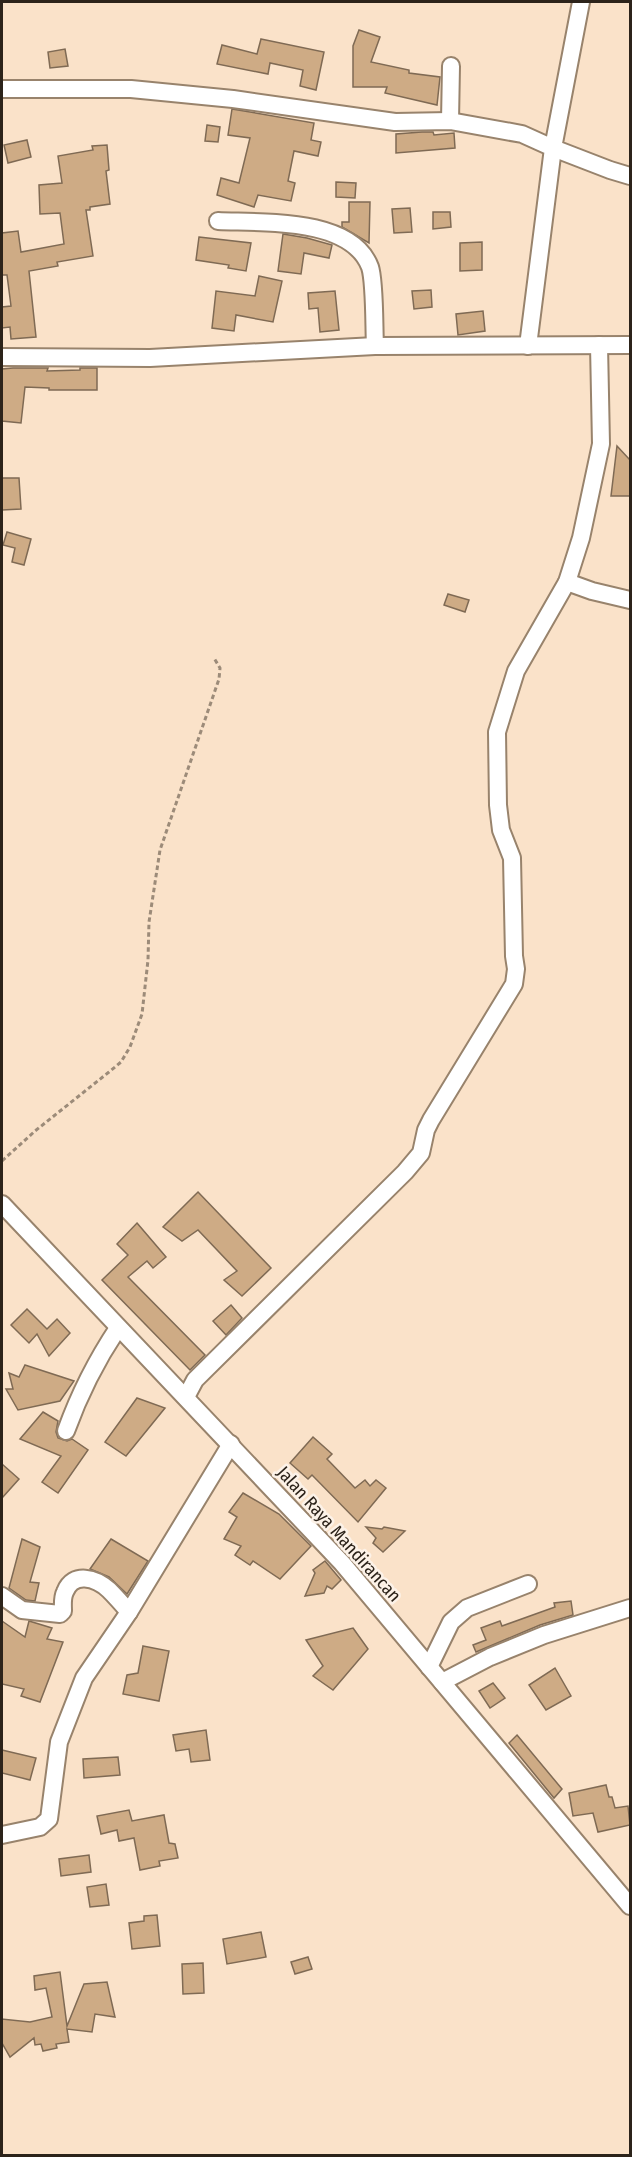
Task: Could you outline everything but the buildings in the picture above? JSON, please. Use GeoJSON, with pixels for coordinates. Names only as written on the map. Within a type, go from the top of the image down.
{"type":"FeatureCollection","features":[{"type":"Feature","properties":{"kind":"street"},"geometry":{"type":"LineString","coordinates":[[528,346],[553,148],[581,2]]}},
{"type":"Feature","properties":{"kind":"street"},"geometry":{"type":"LineString","coordinates":[[450,121],[451,66]]}},
{"type":"Feature","properties":{"kind":"street"},"geometry":{"type":"LineString","coordinates":[[2,89],[131,89],[233,99],[395,122],[450,121],[522,134],[553,148],[630,176]]}},
{"type":"Feature","properties":{"kind":"street"},"geometry":{"type":"LineString","coordinates":[[218,221],[314,227],[333,233],[363,253],[371,269],[375,346]]}},
{"type":"Feature","properties":{"kind":"street"},"geometry":{"type":"LineString","coordinates":[[186,1397],[195,1380],[405,1172],[421,1153],[426,1130],[431,1120],[514,984],[516,969],[512,858],[501,830],[498,806],[497,732],[516,671],[567,582],[581,538],[601,444],[599,345]]}},
{"type":"Feature","properties":{"kind":"street"},"geometry":{"type":"LineString","coordinates":[[2,357],[150,358],[375,346],[630,345]]}},
{"type":"Feature","properties":{"kind":"street"},"geometry":{"type":"LineString","coordinates":[[567,582],[630,600]]}},
{"type":"Feature","properties":{"kind":"street","name":"Jalan Raya Mandirancan"},"geometry":{"type":"LineString","coordinates":[[2,1204],[342,1563],[630,1906]]}},
{"type":"Feature","properties":{"kind":"street"},"geometry":{"type":"LineString","coordinates":[[66,1431],[77,1401],[103,1351],[118,1328]]}},
{"type":"Feature","properties":{"kind":"street"},"geometry":{"type":"LineString","coordinates":[[2,1835],[40,1827],[49,1819],[59,1742],[84,1677],[129,1612],[231,1444]]}},
{"type":"Feature","properties":{"kind":"street"},"geometry":{"type":"LineString","coordinates":[[2,1596],[22,1610],[60,1614],[63,1611],[63,1594],[68,1586],[75,1580],[88,1578],[108,1588],[129,1612]]}},
{"type":"Feature","properties":{"kind":"street"},"geometry":{"type":"LineString","coordinates":[[429,1667],[451,1622],[467,1608],[528,1584]]}},
{"type":"Feature","properties":{"kind":"street"},"geometry":{"type":"LineString","coordinates":[[442,1683],[490,1657],[544,1635],[630,1608]]}},
{"type":"Feature","properties":{"kind":"path"},"geometry":{"type":"LineString","coordinates":[[2,1161],[35,1131],[121,1062],[130,1047],[142,1014],[150,922],[160,850],[219,679],[220,668],[214,658]]}}]}
